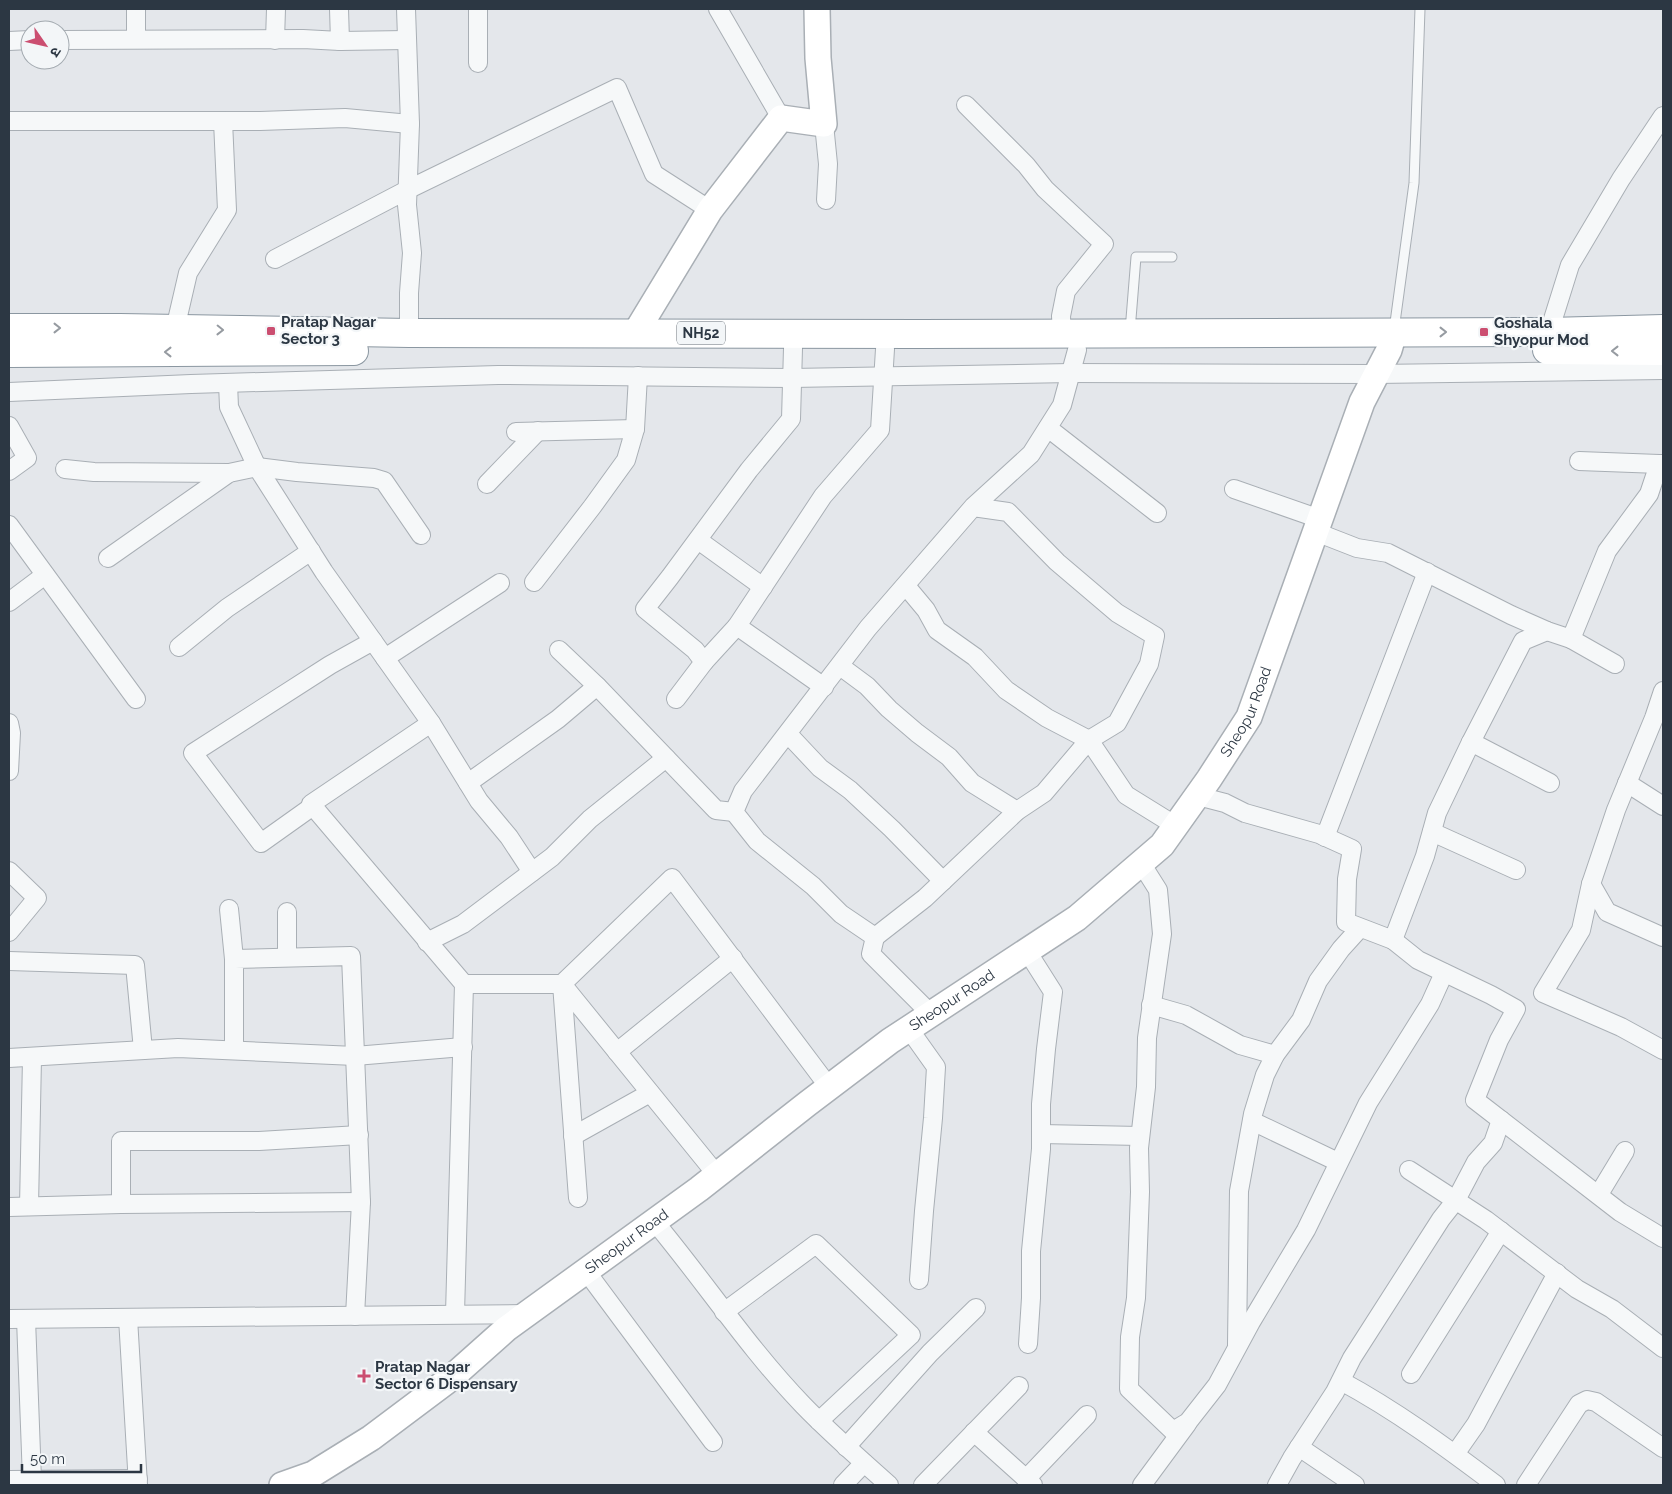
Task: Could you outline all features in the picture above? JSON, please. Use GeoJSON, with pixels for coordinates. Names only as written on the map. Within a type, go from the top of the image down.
{"type":"FeatureCollection","features":[{"type":"Feature","properties":{"kind":"highway","name":"NH52"},"geometry":{"type":"LineString","coordinates":[[9,328],[410,333],[636,332],[1070,352],[1130,333],[1663,351]]}},
{"type":"Feature","properties":{"kind":"highway","name":"NH52"},"geometry":{"type":"LineString","coordinates":[[9,353],[793,348],[1070,352],[1392,341],[1549,332],[1663,330]]}},
{"type":"Feature","properties":{"kind":"street"},"geometry":{"type":"LineString","coordinates":[[136,9],[136,39]]}},
{"type":"Feature","properties":{"kind":"street"},"geometry":{"type":"LineString","coordinates":[[275,40],[276,9]]}},
{"type":"Feature","properties":{"kind":"street"},"geometry":{"type":"LineString","coordinates":[[339,9],[340,41]]}},
{"type":"Feature","properties":{"kind":"street"},"geometry":{"type":"LineString","coordinates":[[406,9],[410,124],[407,205],[412,253],[409,294],[410,333]]}},
{"type":"Feature","properties":{"kind":"street"},"geometry":{"type":"LineString","coordinates":[[478,9],[478,63]]}},
{"type":"Feature","properties":{"kind":"street"},"geometry":{"type":"LineString","coordinates":[[718,9],[781,118]]}},
{"type":"Feature","properties":{"kind":"street"},"geometry":{"type":"LineString","coordinates":[[817,9],[818,58],[828,164],[826,200]]}},
{"type":"Feature","properties":{"kind":"street"},"geometry":{"type":"LineString","coordinates":[[70,40],[406,40]]}},
{"type":"Feature","properties":{"kind":"street"},"geometry":{"type":"LineString","coordinates":[[275,259],[407,190],[617,88],[654,174],[710,210]]}},
{"type":"Feature","properties":{"kind":"street"},"geometry":{"type":"LineString","coordinates":[[734,812],[743,791],[868,628],[973,507],[1031,454],[1062,405],[1070,352],[1061,316],[1066,291],[1104,244],[1045,188],[1026,165],[966,105]]}},
{"type":"Feature","properties":{"kind":"street"},"geometry":{"type":"LineString","coordinates":[[9,122],[223,121],[346,118],[410,124]]}},
{"type":"Feature","properties":{"kind":"street"},"geometry":{"type":"LineString","coordinates":[[781,118],[824,124]]}},
{"type":"Feature","properties":{"kind":"street"},"geometry":{"type":"LineString","coordinates":[[636,332],[710,210],[781,118]]}},
{"type":"Feature","properties":{"kind":"street"},"geometry":{"type":"LineString","coordinates":[[175,329],[188,273],[227,210],[223,121]]}},
{"type":"Feature","properties":{"kind":"street"},"geometry":{"type":"LineString","coordinates":[[1549,332],[1570,265],[1621,179],[1661,124]]}},
{"type":"Feature","properties":{"kind":"street","name":"Sheopur Road"},"geometry":{"type":"LineString","coordinates":[[282,1485],[313,1474],[371,1438],[450,1378],[506,1329],[717,1174],[829,1087],[909,1029],[1077,918],[1162,845],[1198,796],[1249,717],[1362,402],[1392,341]]}},
{"type":"Feature","properties":{"kind":"street"},"geometry":{"type":"LineString","coordinates":[[704,662],[695,650],[645,608],[749,470],[791,418],[793,348]]}},
{"type":"Feature","properties":{"kind":"street"},"geometry":{"type":"LineString","coordinates":[[676,699],[704,662],[737,626],[823,496],[880,430],[885,349]]}},
{"type":"Feature","properties":{"kind":"street"},"geometry":{"type":"LineString","coordinates":[[9,392],[498,375],[884,377],[1070,352],[1376,374],[1663,370]]}},
{"type":"Feature","properties":{"kind":"street"},"geometry":{"type":"LineString","coordinates":[[534,582],[592,508],[626,460],[635,430],[638,376]]}},
{"type":"Feature","properties":{"kind":"street"},"geometry":{"type":"LineString","coordinates":[[228,383],[229,408],[257,467],[311,551],[431,723],[480,801],[509,837],[532,872]]}},
{"type":"Feature","properties":{"kind":"street"},"geometry":{"type":"LineString","coordinates":[[9,426],[27,458],[9,471]]}},
{"type":"Feature","properties":{"kind":"street"},"geometry":{"type":"LineString","coordinates":[[1048,428],[1157,514]]}},
{"type":"Feature","properties":{"kind":"street"},"geometry":{"type":"LineString","coordinates":[[516,432],[635,430]]}},
{"type":"Feature","properties":{"kind":"street"},"geometry":{"type":"LineString","coordinates":[[487,484],[538,432]]}},
{"type":"Feature","properties":{"kind":"street"},"geometry":{"type":"LineString","coordinates":[[1571,639],[1607,551],[1649,494],[1661,464],[1579,460]]}},
{"type":"Feature","properties":{"kind":"street"},"geometry":{"type":"LineString","coordinates":[[64,469],[94,472],[229,473],[257,467],[374,478],[384,481],[421,535]]}},
{"type":"Feature","properties":{"kind":"street"},"geometry":{"type":"LineString","coordinates":[[108,558],[229,473]]}},
{"type":"Feature","properties":{"kind":"street"},"geometry":{"type":"LineString","coordinates":[[1234,489],[1318,525],[1357,548],[1388,553],[1511,615],[1571,639],[1615,664]]}},
{"type":"Feature","properties":{"kind":"street"},"geometry":{"type":"LineString","coordinates":[[932,1014],[871,954],[875,937],[925,898],[1017,811],[1044,793],[1089,740],[1117,723],[1149,664],[1155,636],[1117,613],[1057,562],[1008,512],[973,507]]}},
{"type":"Feature","properties":{"kind":"street"},"geometry":{"type":"LineString","coordinates":[[9,525],[136,700]]}},
{"type":"Feature","properties":{"kind":"street"},"geometry":{"type":"LineString","coordinates":[[698,540],[763,587]]}},
{"type":"Feature","properties":{"kind":"street"},"geometry":{"type":"LineString","coordinates":[[179,647],[227,608],[311,551]]}},
{"type":"Feature","properties":{"kind":"street"},"geometry":{"type":"LineString","coordinates":[[1325,837],[1427,572]]}},
{"type":"Feature","properties":{"kind":"street"},"geometry":{"type":"LineString","coordinates":[[9,602],[45,575]]}},
{"type":"Feature","properties":{"kind":"street"},"geometry":{"type":"LineString","coordinates":[[385,658],[500,583]]}},
{"type":"Feature","properties":{"kind":"street"},"geometry":{"type":"LineString","coordinates":[[906,586],[926,610],[937,630],[975,656],[1006,690],[1047,718],[1089,740],[1126,795],[1176,826]]}},
{"type":"Feature","properties":{"kind":"street"},"geometry":{"type":"LineString","coordinates":[[737,626],[824,687]]}},
{"type":"Feature","properties":{"kind":"street"},"geometry":{"type":"LineString","coordinates":[[1394,940],[1407,908],[1437,813],[1471,742],[1523,641],[1547,631]]}},
{"type":"Feature","properties":{"kind":"street"},"geometry":{"type":"LineString","coordinates":[[373,641],[330,665],[193,754],[261,843],[313,806],[312,804],[431,723]]}},
{"type":"Feature","properties":{"kind":"street"},"geometry":{"type":"LineString","coordinates":[[559,650],[597,686],[716,810],[734,812],[757,841],[813,886],[841,914],[875,937]]}},
{"type":"Feature","properties":{"kind":"street"},"geometry":{"type":"LineString","coordinates":[[840,666],[867,686],[889,710],[949,757],[972,783],[1017,811]]}},
{"type":"Feature","properties":{"kind":"street"},"geometry":{"type":"LineString","coordinates":[[468,783],[558,719],[597,686]]}},
{"type":"Feature","properties":{"kind":"street"},"geometry":{"type":"LineString","coordinates":[[1663,691],[1616,810],[1591,884],[1581,930],[1543,993],[1621,1027],[1663,1050]]}},
{"type":"Feature","properties":{"kind":"street"},"geometry":{"type":"LineString","coordinates":[[9,723],[11,733],[9,771]]}},
{"type":"Feature","properties":{"kind":"street"},"geometry":{"type":"LineString","coordinates":[[788,734],[820,768],[850,790],[943,881]]}},
{"type":"Feature","properties":{"kind":"street"},"geometry":{"type":"LineString","coordinates":[[1471,742],[1550,783]]}},
{"type":"Feature","properties":{"kind":"street"},"geometry":{"type":"LineString","coordinates":[[427,942],[463,924],[552,857],[590,818],[666,758]]}},
{"type":"Feature","properties":{"kind":"street"},"geometry":{"type":"LineString","coordinates":[[1627,783],[1663,806]]}},
{"type":"Feature","properties":{"kind":"street"},"geometry":{"type":"LineString","coordinates":[[1198,796],[1225,802],[1245,813],[1325,837],[1352,849],[1347,878],[1346,922],[1394,940],[1418,960],[1492,995],[1516,1009],[1499,1040],[1475,1100],[1620,1212],[1663,1238]]}},
{"type":"Feature","properties":{"kind":"street"},"geometry":{"type":"LineString","coordinates":[[313,806],[464,984],[455,1314]]}},
{"type":"Feature","properties":{"kind":"street"},"geometry":{"type":"LineString","coordinates":[[1432,832],[1516,870]]}},
{"type":"Feature","properties":{"kind":"street"},"geometry":{"type":"LineString","coordinates":[[1141,863],[1158,890],[1162,934],[1147,1038],[1146,1087],[1140,1136],[1136,1298],[1130,1337],[1129,1389],[1173,1430],[1188,1422]]}},
{"type":"Feature","properties":{"kind":"street"},"geometry":{"type":"LineString","coordinates":[[9,871],[37,898],[9,932]]}},
{"type":"Feature","properties":{"kind":"street"},"geometry":{"type":"LineString","coordinates":[[464,984],[562,984],[672,878],[829,1087]]}},
{"type":"Feature","properties":{"kind":"street"},"geometry":{"type":"LineString","coordinates":[[1591,884],[1607,912],[1663,937]]}},
{"type":"Feature","properties":{"kind":"street"},"geometry":{"type":"LineString","coordinates":[[229,910],[234,959],[234,1050]]}},
{"type":"Feature","properties":{"kind":"street"},"geometry":{"type":"LineString","coordinates":[[287,912],[287,957]]}},
{"type":"Feature","properties":{"kind":"street"},"geometry":{"type":"LineString","coordinates":[[1237,1349],[1239,1192],[1252,1121],[1265,1075],[1276,1055],[1301,1020],[1318,981],[1341,949],[1360,928]]}},
{"type":"Feature","properties":{"kind":"street"},"geometry":{"type":"LineString","coordinates":[[1027,951],[1053,992],[1041,1104],[1041,1149],[1031,1251],[1031,1298],[1028,1344]]}},
{"type":"Feature","properties":{"kind":"street"},"geometry":{"type":"LineString","coordinates":[[234,959],[351,956],[361,1202],[355,1316]]}},
{"type":"Feature","properties":{"kind":"street"},"geometry":{"type":"LineString","coordinates":[[617,1052],[733,958]]}},
{"type":"Feature","properties":{"kind":"street"},"geometry":{"type":"LineString","coordinates":[[9,961],[135,965],[143,1050]]}},
{"type":"Feature","properties":{"kind":"street"},"geometry":{"type":"LineString","coordinates":[[1142,1485],[1217,1385],[1251,1322],[1306,1230],[1368,1103],[1430,1004],[1444,973]]}},
{"type":"Feature","properties":{"kind":"street"},"geometry":{"type":"LineString","coordinates":[[562,984],[717,1174]]}},
{"type":"Feature","properties":{"kind":"street"},"geometry":{"type":"LineString","coordinates":[[562,984],[578,1198]]}},
{"type":"Feature","properties":{"kind":"street"},"geometry":{"type":"LineString","coordinates":[[1151,1005],[1186,1015],[1240,1044],[1276,1055]]}},
{"type":"Feature","properties":{"kind":"street"},"geometry":{"type":"LineString","coordinates":[[909,1029],[936,1067],[934,1118],[924,1202],[919,1280]]}},
{"type":"Feature","properties":{"kind":"street"},"geometry":{"type":"LineString","coordinates":[[9,1058],[178,1048],[355,1056],[462,1048]]}},
{"type":"Feature","properties":{"kind":"street"},"geometry":{"type":"LineString","coordinates":[[29,1206],[32,1058]]}},
{"type":"Feature","properties":{"kind":"street"},"geometry":{"type":"LineString","coordinates":[[574,1136],[650,1093]]}},
{"type":"Feature","properties":{"kind":"street"},"geometry":{"type":"LineString","coordinates":[[1277,1485],[1335,1392],[1352,1358],[1441,1219],[1456,1200],[1476,1162],[1494,1143],[1500,1120]]}},
{"type":"Feature","properties":{"kind":"street"},"geometry":{"type":"LineString","coordinates":[[1252,1121],[1338,1162]]}},
{"type":"Feature","properties":{"kind":"street"},"geometry":{"type":"LineString","coordinates":[[1041,1134],[1140,1136]]}},
{"type":"Feature","properties":{"kind":"street"},"geometry":{"type":"LineString","coordinates":[[121,1204],[120,1141],[260,1141],[359,1135]]}},
{"type":"Feature","properties":{"kind":"street"},"geometry":{"type":"LineString","coordinates":[[1599,1194],[1625,1151]]}},
{"type":"Feature","properties":{"kind":"street"},"geometry":{"type":"LineString","coordinates":[[1409,1170],[1501,1231],[1577,1290],[1612,1309],[1663,1348]]}},
{"type":"Feature","properties":{"kind":"street"},"geometry":{"type":"LineString","coordinates":[[9,1206],[361,1202]]}},
{"type":"Feature","properties":{"kind":"street"},"geometry":{"type":"LineString","coordinates":[[654,1221],[686,1260],[724,1312],[774,1372],[846,1447],[889,1485]]}},
{"type":"Feature","properties":{"kind":"street"},"geometry":{"type":"LineString","coordinates":[[1412,1374],[1501,1231]]}},
{"type":"Feature","properties":{"kind":"street"},"geometry":{"type":"LineString","coordinates":[[724,1312],[816,1244],[911,1335],[820,1421]]}},
{"type":"Feature","properties":{"kind":"street"},"geometry":{"type":"LineString","coordinates":[[586,1271],[713,1442]]}},
{"type":"Feature","properties":{"kind":"street"},"geometry":{"type":"LineString","coordinates":[[1455,1454],[1476,1424],[1557,1273]]}},
{"type":"Feature","properties":{"kind":"street"},"geometry":{"type":"LineString","coordinates":[[846,1447],[930,1353],[976,1308]]}},
{"type":"Feature","properties":{"kind":"street"},"geometry":{"type":"LineString","coordinates":[[32,1480],[17,1319],[527,1314]]}},
{"type":"Feature","properties":{"kind":"street"},"geometry":{"type":"LineString","coordinates":[[9,1480],[138,1482],[128,1318]]}},
{"type":"Feature","properties":{"kind":"street"},"geometry":{"type":"LineString","coordinates":[[1340,1381],[1375,1400],[1431,1440],[1455,1454],[1496,1485]]}},
{"type":"Feature","properties":{"kind":"street"},"geometry":{"type":"LineString","coordinates":[[923,1485],[1019,1386]]}},
{"type":"Feature","properties":{"kind":"street"},"geometry":{"type":"LineString","coordinates":[[1526,1485],[1579,1404],[1588,1400],[1596,1402],[1663,1448]]}},
{"type":"Feature","properties":{"kind":"street"},"geometry":{"type":"LineString","coordinates":[[974,1432],[1029,1482],[1087,1415]]}},
{"type":"Feature","properties":{"kind":"street"},"geometry":{"type":"LineString","coordinates":[[1299,1447],[1355,1485]]}},
{"type":"Feature","properties":{"kind":"street"},"geometry":{"type":"LineString","coordinates":[[843,1485],[864,1463]]}},
{"type":"Feature","properties":{"kind":"lane"},"geometry":{"type":"LineString","coordinates":[[1392,341],[1414,183],[1420,9]]}},
{"type":"Feature","properties":{"kind":"lane"},"geometry":{"type":"LineString","coordinates":[[1130,333],[1136,257],[1172,257]]}},
{"type":"Feature","properties":{"kind":"place","name":"Pratap Nagar Sector 3"},"geometry":{"type":"Point","coordinates":[271,331]}},
{"type":"Feature","properties":{"kind":"place","name":"Goshala Shyopur Mod"},"geometry":{"type":"Point","coordinates":[1484,332]}},
{"type":"Feature","properties":{"kind":"place","name":"Pratap Nagar Sector 6 Dispensary"},"geometry":{"type":"Point","coordinates":[364,1376]}}]}
